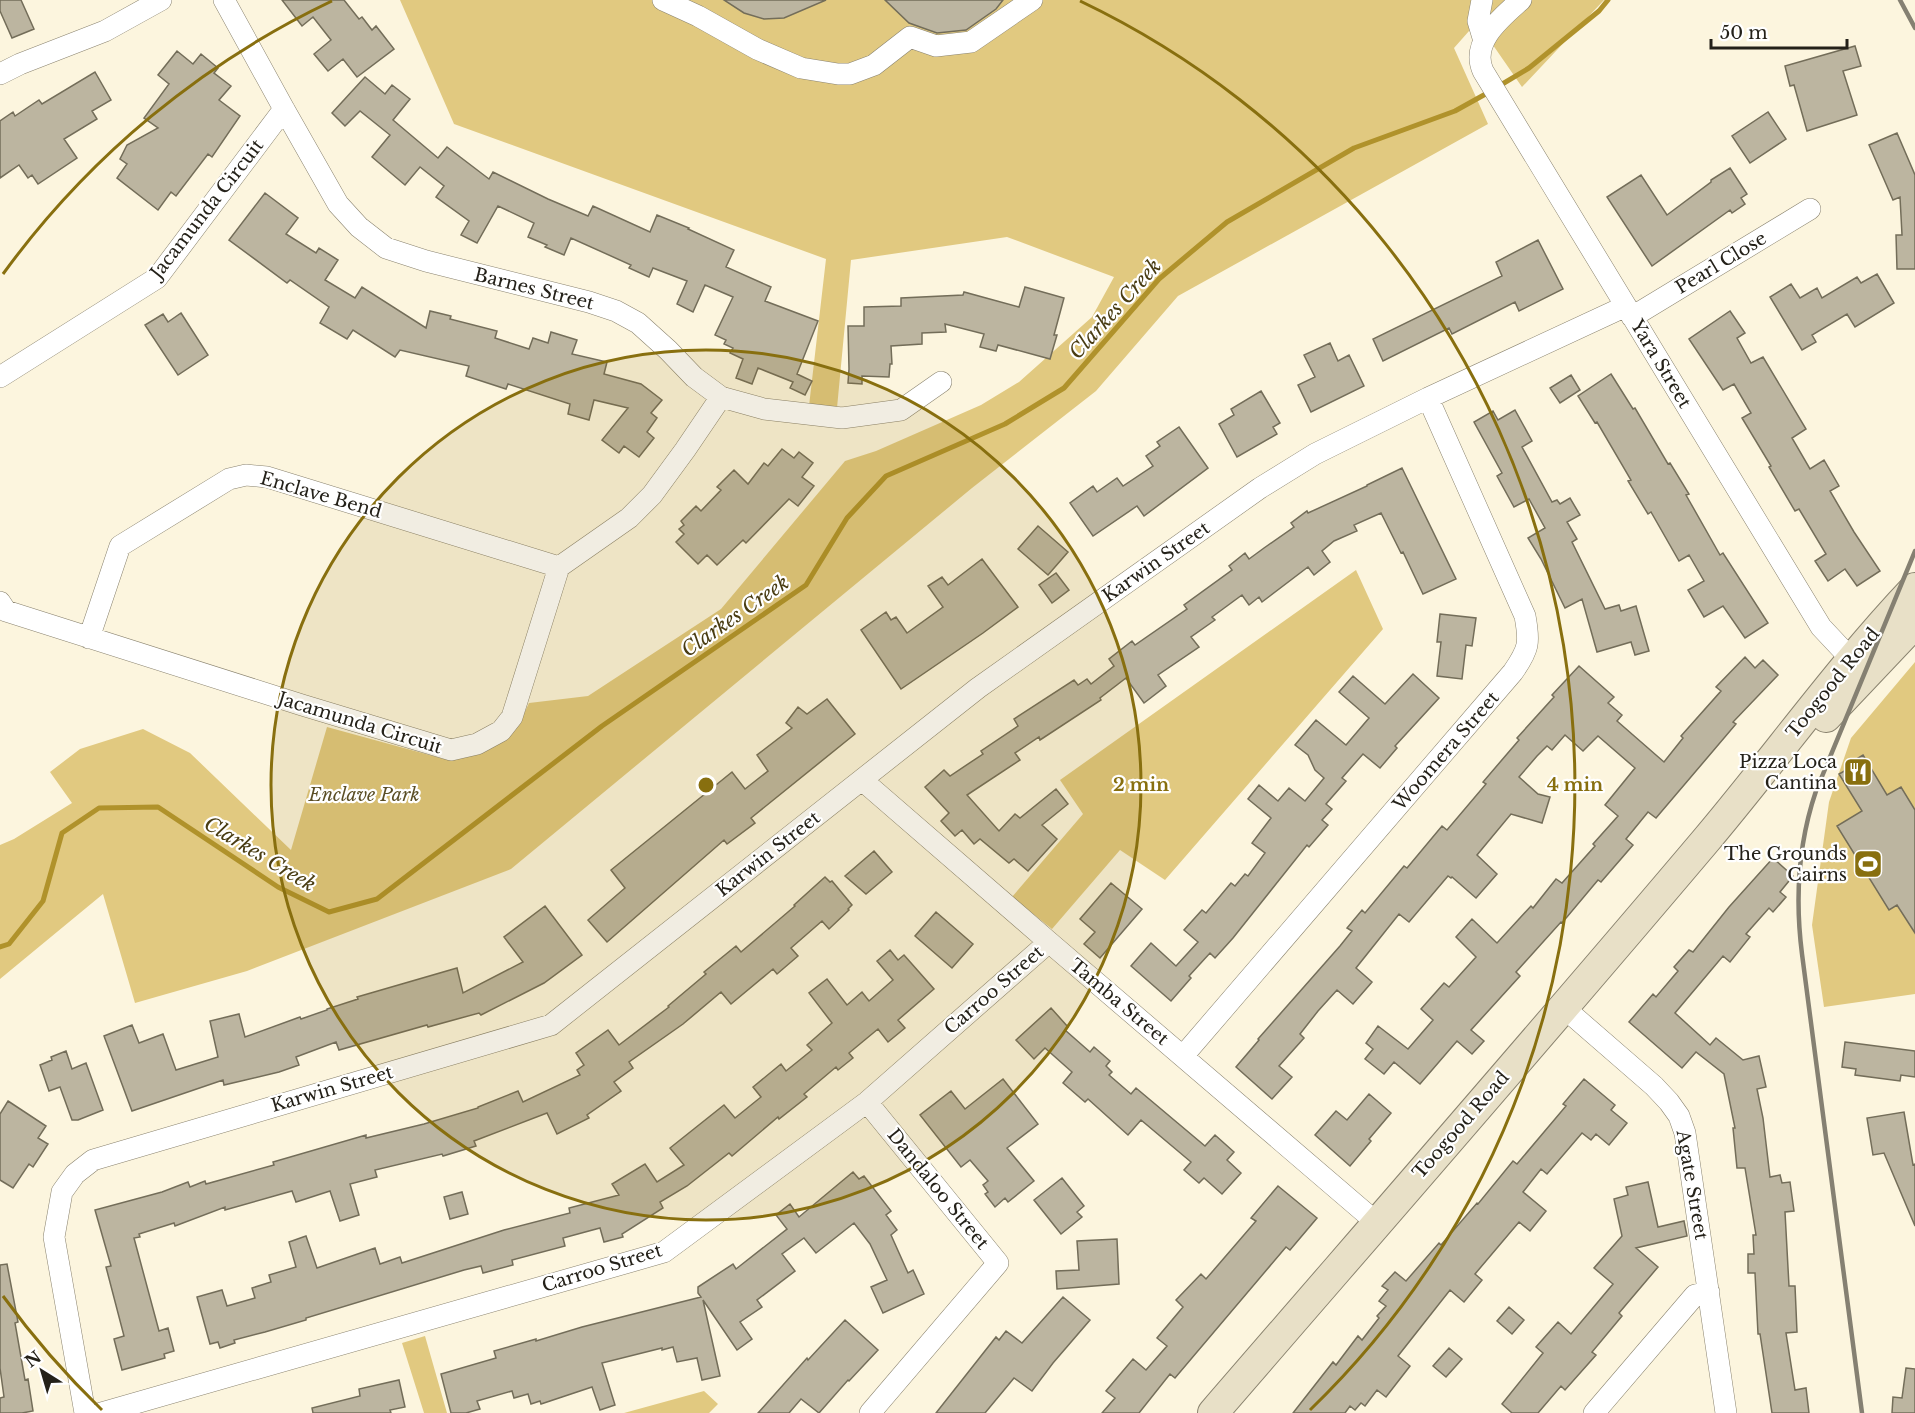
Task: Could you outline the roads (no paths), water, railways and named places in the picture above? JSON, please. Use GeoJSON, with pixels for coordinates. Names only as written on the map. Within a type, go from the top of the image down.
{"type":"FeatureCollection","features":[{"type":"Feature","properties":{"kind":"street"},"geometry":{"type":"LineString","coordinates":[[0,74],[105,31],[161,0]]}},
{"type":"Feature","properties":{"kind":"street","name":"Barnes Street"},"geometry":{"type":"LineString","coordinates":[[224,0],[339,204],[359,227],[387,248],[426,261],[589,302],[616,311],[638,323],[694,377],[721,397],[764,409],[842,418],[901,410],[940,382]]}},
{"type":"Feature","properties":{"kind":"street"},"geometry":{"type":"LineString","coordinates":[[663,0],[698,16],[757,49],[801,68],[850,74],[873,65],[910,37],[936,46],[971,42],[1032,0]]}},
{"type":"Feature","properties":{"kind":"street"},"geometry":{"type":"LineString","coordinates":[[1482,0],[1478,21],[1484,41]]}},
{"type":"Feature","properties":{"kind":"street"},"geometry":{"type":"LineString","coordinates":[[1484,41],[1492,28],[1521,0]]}},
{"type":"Feature","properties":{"kind":"street","name":"Yara Street"},"geometry":{"type":"LineString","coordinates":[[1484,41],[1480,51],[1481,66],[1504,106],[1821,627],[1859,667]]}},
{"type":"Feature","properties":{"kind":"street","name":"Jacamunda Circuit"},"geometry":{"type":"LineString","coordinates":[[0,377],[157,278],[284,109]]}},
{"type":"Feature","properties":{"kind":"street","name":"Pearl Close"},"geometry":{"type":"LineString","coordinates":[[1629,311],[1809,209]]}},
{"type":"Feature","properties":{"kind":"street","name":"Karwin Street"},"geometry":{"type":"LineString","coordinates":[[85,1413],[54,1237],[62,1192],[75,1174],[93,1160],[551,1025],[978,688],[1260,488],[1316,453],[1428,398],[1629,311]]}},
{"type":"Feature","properties":{"kind":"street"},"geometry":{"type":"LineString","coordinates":[[559,567],[629,518],[652,495],[721,397]]}},
{"type":"Feature","properties":{"kind":"street","name":"Woomera Street"},"geometry":{"type":"LineString","coordinates":[[1183,1056],[1506,681],[1525,655],[1529,637],[1525,616],[1428,398]]}},
{"type":"Feature","properties":{"kind":"street","name":"Enclave Bend"},"geometry":{"type":"LineString","coordinates":[[89,638],[120,546],[229,479],[246,475],[267,477],[559,567]]}},
{"type":"Feature","properties":{"kind":"street","name":"Jacamunda Circuit"},"geometry":{"type":"LineString","coordinates":[[0,602],[6,611],[451,750],[485,740],[501,731],[512,717],[559,567]]}},
{"type":"Feature","properties":{"kind":"street","name":"Toogood Road"},"geometry":{"type":"LineString","coordinates":[[1213,1413],[1709,837],[1859,667],[1915,588]]}},
{"type":"Feature","properties":{"kind":"street","name":"Toogood Road"},"geometry":{"type":"LineString","coordinates":[[1859,667],[1915,623]]}},
{"type":"Feature","properties":{"kind":"street","name":"Tamba Street"},"geometry":{"type":"LineString","coordinates":[[862,780],[1377,1223]]}},
{"type":"Feature","properties":{"kind":"street","name":"Carroo Street"},"geometry":{"type":"LineString","coordinates":[[101,1413],[664,1252],[867,1102],[1049,942]]}},
{"type":"Feature","properties":{"kind":"street","name":"Agate Street"},"geometry":{"type":"LineString","coordinates":[[1563,1007],[1654,1086],[1679,1116],[1685,1133],[1726,1413]]}},
{"type":"Feature","properties":{"kind":"street","name":"Dandaloo Street"},"geometry":{"type":"LineString","coordinates":[[867,1102],[998,1263],[870,1413]]}},
{"type":"Feature","properties":{"kind":"street"},"geometry":{"type":"LineString","coordinates":[[1594,1413],[1695,1295],[1709,1292]]}},
{"type":"Feature","properties":{"kind":"waterway","name":"Clarkes Creek"},"geometry":{"type":"LineString","coordinates":[[1499,86],[1529,68],[1599,11],[1608,0]]}},
{"type":"Feature","properties":{"kind":"waterway","name":"Clarkes Creek"},"geometry":{"type":"LineString","coordinates":[[0,947],[9,944],[43,901],[62,833],[99,808],[158,807],[278,887],[329,912],[377,899],[602,726],[806,585],[847,518],[886,476],[1005,424],[1064,388],[1159,279],[1227,222],[1354,148],[1455,111],[1491,91]]}},
{"type":"Feature","properties":{"kind":"railway"},"geometry":{"type":"LineString","coordinates":[[1900,0],[1915,28]]}},
{"type":"Feature","properties":{"kind":"railway"},"geometry":{"type":"LineString","coordinates":[[1862,1413],[1802,954],[1799,913],[1800,872],[1805,831],[1816,791],[1915,551]]}},
{"type":"Feature","properties":{"kind":"place","name":"Pizza Loca Cantina"},"geometry":{"type":"Point","coordinates":[1858,772]}},
{"type":"Feature","properties":{"kind":"place","name":"The Grounds Cairns"},"geometry":{"type":"Point","coordinates":[1868,864]}},
{"type":"Feature","properties":{"kind":"park label","name":"Enclave Park"},"geometry":{"type":"Point","coordinates":[364,795]}}]}
